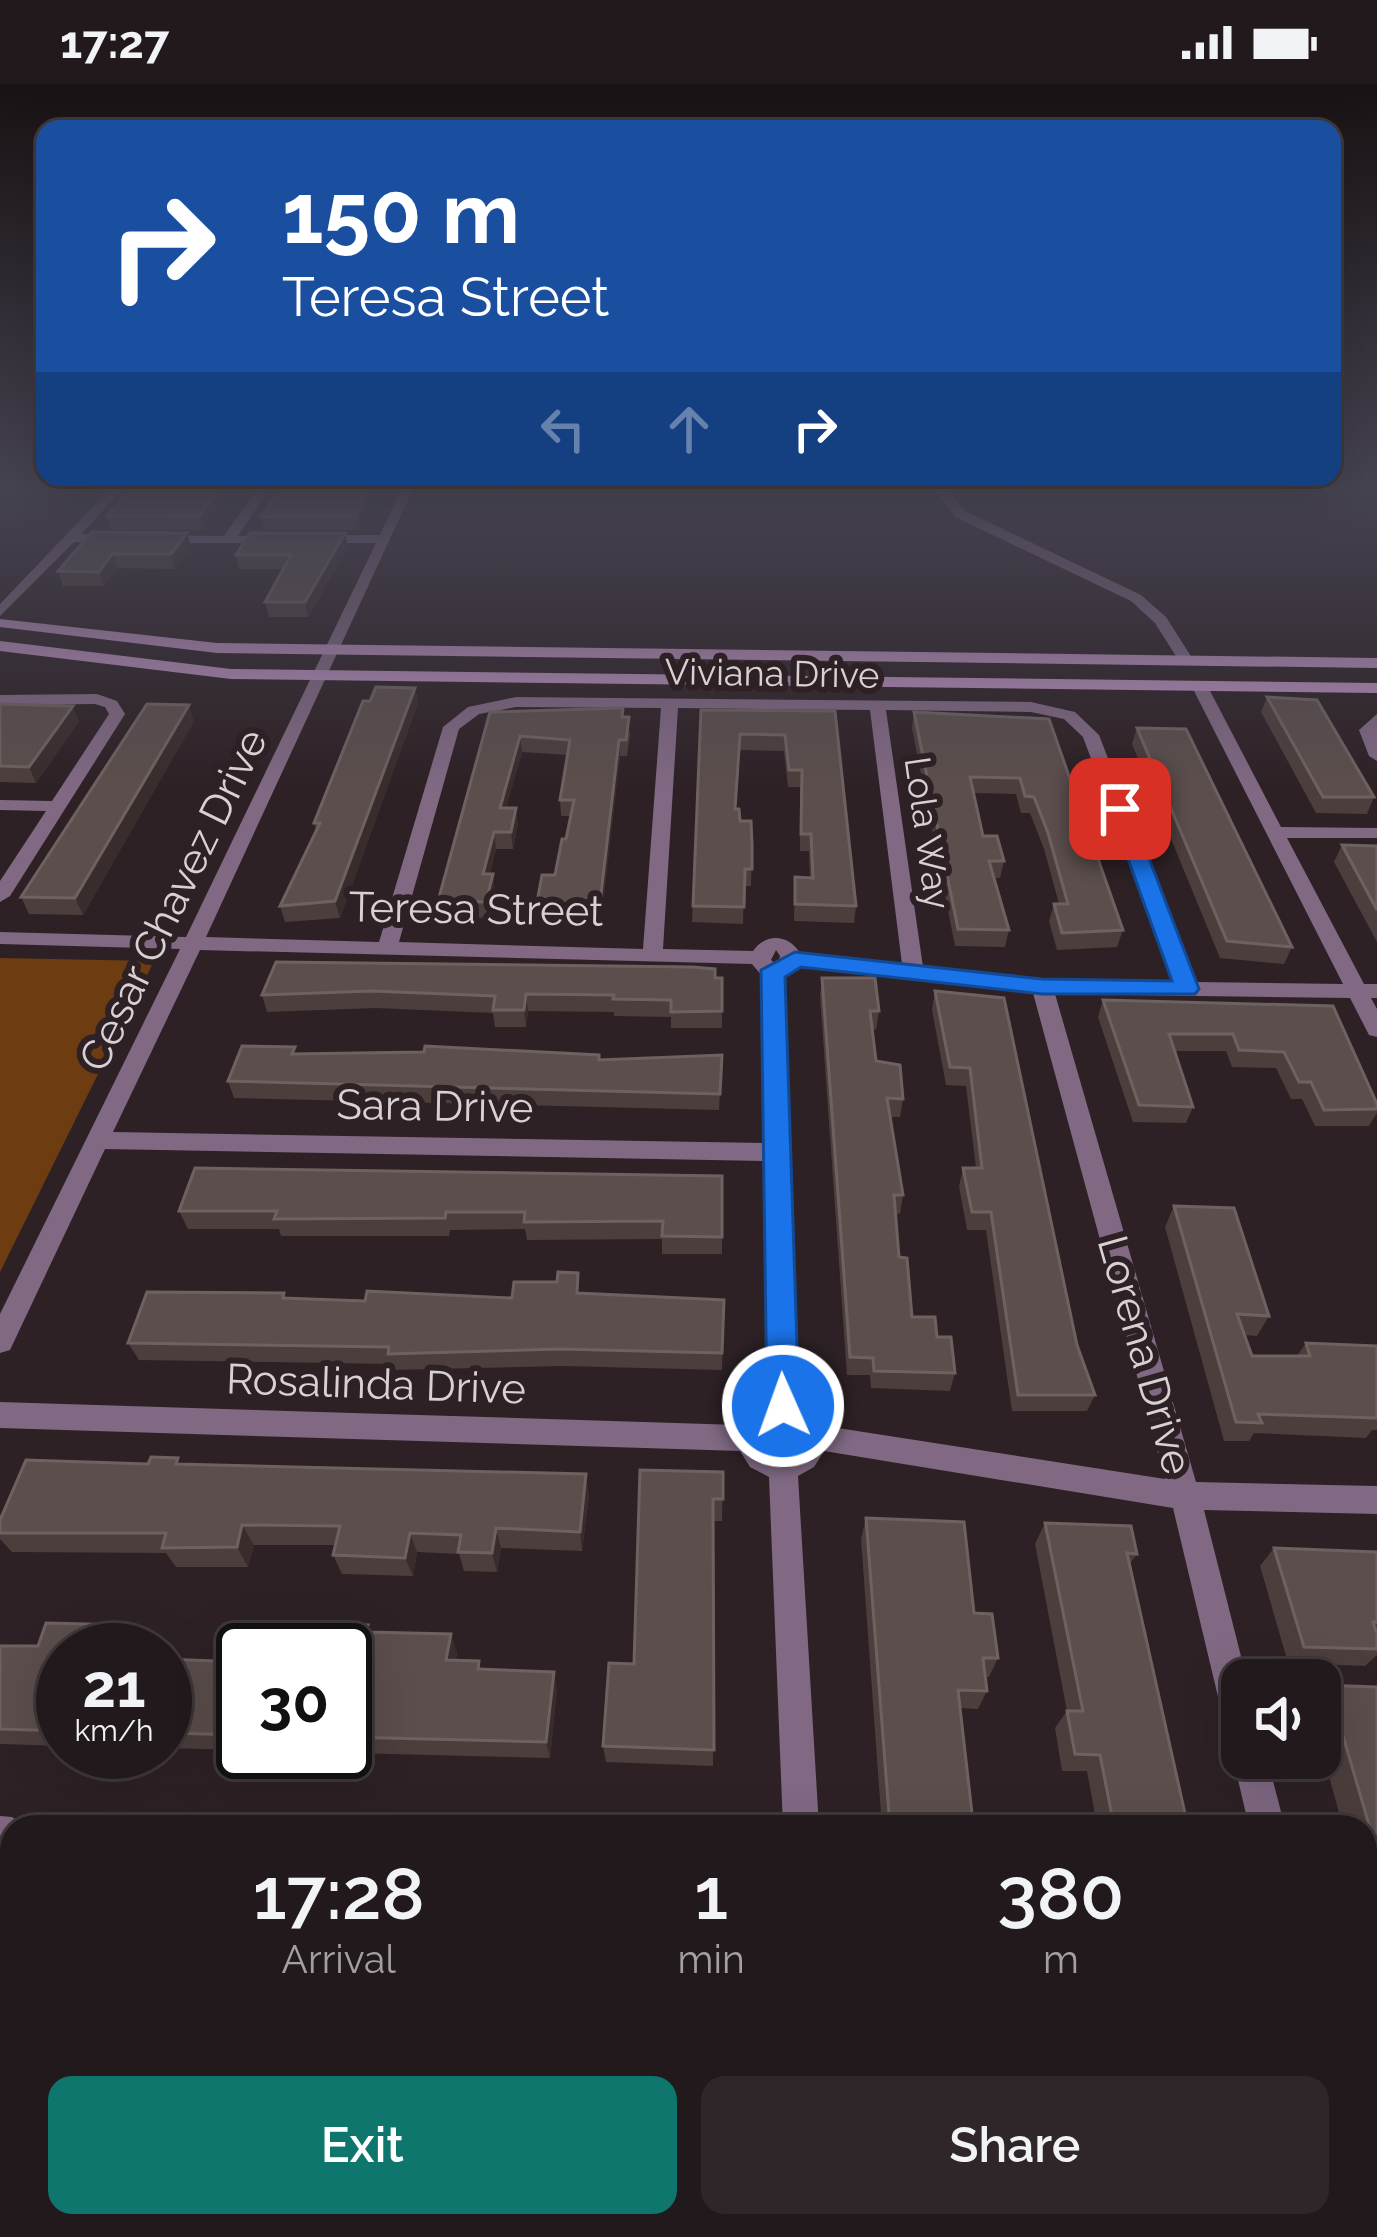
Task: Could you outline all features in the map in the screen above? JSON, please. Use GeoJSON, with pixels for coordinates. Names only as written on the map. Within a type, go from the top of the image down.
{"type":"FeatureCollection","features":[{"type":"Feature","properties":{"kind":"main road"},"geometry":{"type":"LineString","coordinates":[[0,623],[129,641],[334,651],[1377,662]]}},
{"type":"Feature","properties":{"kind":"main road"},"geometry":{"type":"LineString","coordinates":[[0,646],[184,671],[322,676],[1377,688]]}},
{"type":"Feature","properties":{"kind":"street"},"geometry":{"type":"LineString","coordinates":[[0,613],[22,589]]}},
{"type":"Feature","properties":{"kind":"street","name":"Cesar Chavez Drive"},"geometry":{"type":"LineString","coordinates":[[0,1342],[362,589]]}},
{"type":"Feature","properties":{"kind":"street"},"geometry":{"type":"LineString","coordinates":[[1118,589],[1161,620],[1186,661]]}},
{"type":"Feature","properties":{"kind":"street"},"geometry":{"type":"LineString","coordinates":[[1200,687],[1367,991],[1377,1030]]}},
{"type":"Feature","properties":{"kind":"street"},"geometry":{"type":"LineString","coordinates":[[0,700],[97,700],[111,704],[117,714],[0,896]]}},
{"type":"Feature","properties":{"kind":"street"},"geometry":{"type":"LineString","coordinates":[[653,952],[670,701]]}},
{"type":"Feature","properties":{"kind":"street","name":"Viviana Drive"},"geometry":{"type":"LineString","coordinates":[[388,945],[452,727],[474,710],[516,702],[1030,706],[1069,715],[1091,735],[1187,989]]}},
{"type":"Feature","properties":{"kind":"street","name":"Lola Way"},"geometry":{"type":"LineString","coordinates":[[878,705],[913,971]]}},
{"type":"Feature","properties":{"kind":"street"},"geometry":{"type":"LineString","coordinates":[[1377,719],[1367,730],[1377,756]]}},
{"type":"Feature","properties":{"kind":"street"},"geometry":{"type":"LineString","coordinates":[[0,805],[55,806]]}},
{"type":"Feature","properties":{"kind":"street"},"geometry":{"type":"LineString","coordinates":[[1278,832],[1377,833]]}},
{"type":"Feature","properties":{"kind":"street","name":"Teresa Street"},"geometry":{"type":"LineString","coordinates":[[0,938],[653,952],[913,971],[1042,986],[1367,991]]}},
{"type":"Feature","properties":{"kind":"street"},"geometry":{"type":"LineString","coordinates":[[775,962],[773,1152],[783,1406]]}},
{"type":"Feature","properties":{"kind":"street","name":"Lorena Drive"},"geometry":{"type":"LineString","coordinates":[[1042,986],[1185,1496],[1225,1659]]}},
{"type":"Feature","properties":{"kind":"street","name":"Sara Drive"},"geometry":{"type":"LineString","coordinates":[[96,1139],[773,1152]]}},
{"type":"Feature","properties":{"kind":"street"},"geometry":{"type":"LineString","coordinates":[[783,1406],[806,1416],[816,1437],[812,1451],[800,1462],[783,1466],[767,1462],[749,1438],[758,1415],[783,1406]]}},
{"type":"Feature","properties":{"kind":"street","name":"Rosalinda Drive"},"geometry":{"type":"LineString","coordinates":[[0,1415],[749,1438]]}},
{"type":"Feature","properties":{"kind":"street"},"geometry":{"type":"LineString","coordinates":[[816,1437],[1185,1496],[1377,1501]]}},
{"type":"Feature","properties":{"kind":"street"},"geometry":{"type":"LineString","coordinates":[[783,1466],[800,1815]]}},
{"type":"Feature","properties":{"kind":"street"},"geometry":{"type":"LineString","coordinates":[[1255,1779],[1264,1815]]}},
{"type":"Feature","properties":{"kind":"shaded area"},"geometry":{"type":"Polygon","coordinates":[[[0,958],[154,961],[0,1272],[0,958]]]}},
{"type":"Feature","properties":{"kind":"building"},"geometry":{"type":"Polygon","coordinates":[[[272,589],[312,589],[305,602],[265,602],[272,589]]]}},
{"type":"Feature","properties":{"kind":"building"},"geometry":{"type":"Polygon","coordinates":[[[376,687],[415,688],[335,901],[280,906],[320,823],[314,823],[363,701],[370,701],[376,687]]]}},
{"type":"Feature","properties":{"kind":"building"},"geometry":{"type":"Polygon","coordinates":[[[1267,697],[1317,700],[1374,797],[1323,797],[1267,697]]]}},
{"type":"Feature","properties":{"kind":"building"},"geometry":{"type":"Polygon","coordinates":[[[0,704],[73,706],[29,767],[0,766],[0,704]]]}},
{"type":"Feature","properties":{"kind":"building"},"geometry":{"type":"Polygon","coordinates":[[[147,704],[189,705],[75,898],[21,897],[147,704]]]}},
{"type":"Feature","properties":{"kind":"building"},"geometry":{"type":"Polygon","coordinates":[[[623,708],[622,717],[629,717],[626,740],[619,740],[600,903],[537,902],[542,875],[555,875],[574,800],[560,800],[570,740],[520,736],[500,808],[516,808],[511,832],[494,832],[483,874],[493,874],[486,902],[438,901],[490,712],[623,708]]]}},
{"type":"Feature","properties":{"kind":"building"},"geometry":{"type":"Polygon","coordinates":[[[701,710],[835,711],[856,906],[795,904],[795,877],[813,878],[811,834],[801,834],[802,770],[789,770],[785,735],[740,734],[735,809],[739,809],[740,821],[751,821],[752,844],[752,869],[745,869],[744,907],[693,906],[701,710]]]}},
{"type":"Feature","properties":{"kind":"building"},"geometry":{"type":"Polygon","coordinates":[[[914,712],[1049,719],[1123,930],[1062,933],[1054,904],[1068,904],[1034,797],[1025,796],[1020,778],[970,777],[983,836],[997,836],[1004,861],[989,861],[1009,930],[958,929],[914,712]]]}},
{"type":"Feature","properties":{"kind":"building"},"geometry":{"type":"Polygon","coordinates":[[[1137,728],[1186,729],[1292,947],[1227,941],[1137,728]]]}},
{"type":"Feature","properties":{"kind":"building"},"geometry":{"type":"Polygon","coordinates":[[[1342,845],[1377,846],[1377,910],[1342,845]]]}},
{"type":"Feature","properties":{"kind":"building"},"geometry":{"type":"Polygon","coordinates":[[[276,962],[715,969],[715,978],[722,978],[722,1011],[671,1012],[671,1000],[613,999],[614,995],[526,994],[524,1010],[493,1010],[495,996],[372,991],[262,995],[276,962]]]}},
{"type":"Feature","properties":{"kind":"building"},"geometry":{"type":"Polygon","coordinates":[[[822,978],[875,978],[879,1011],[870,1011],[876,1061],[900,1065],[903,1099],[887,1098],[903,1195],[894,1195],[899,1257],[907,1258],[912,1317],[935,1317],[937,1337],[951,1337],[955,1373],[874,1371],[873,1358],[850,1357],[822,978]]]}},
{"type":"Feature","properties":{"kind":"building"},"geometry":{"type":"Polygon","coordinates":[[[935,991],[1004,998],[1077,1345],[1095,1395],[1018,1395],[991,1212],[972,1212],[963,1168],[982,1168],[970,1068],[950,1067],[935,991]]]}},
{"type":"Feature","properties":{"kind":"building"},"geometry":{"type":"Polygon","coordinates":[[[1103,1000],[1333,1006],[1377,1109],[1324,1110],[1311,1082],[1299,1082],[1284,1052],[1239,1050],[1233,1034],[1169,1034],[1193,1107],[1139,1105],[1103,1000]]]}},
{"type":"Feature","properties":{"kind":"building"},"geometry":{"type":"Polygon","coordinates":[[[242,1046],[295,1047],[292,1054],[424,1052],[425,1046],[599,1055],[599,1060],[722,1055],[720,1094],[228,1081],[242,1046]]]}},
{"type":"Feature","properties":{"kind":"building"},"geometry":{"type":"Polygon","coordinates":[[[195,1168],[722,1176],[722,1237],[662,1236],[663,1221],[524,1222],[525,1212],[446,1212],[445,1218],[274,1219],[277,1211],[179,1211],[195,1168]]]}},
{"type":"Feature","properties":{"kind":"building"},"geometry":{"type":"Polygon","coordinates":[[[1174,1206],[1234,1208],[1269,1316],[1237,1314],[1252,1356],[1310,1356],[1306,1343],[1377,1346],[1377,1418],[1258,1414],[1262,1423],[1236,1422],[1174,1206]]]}},
{"type":"Feature","properties":{"kind":"building"},"geometry":{"type":"Polygon","coordinates":[[[558,1272],[578,1273],[577,1293],[724,1300],[722,1353],[560,1349],[388,1354],[389,1347],[128,1343],[147,1292],[284,1293],[283,1298],[365,1301],[367,1291],[512,1298],[514,1282],[557,1282],[558,1272]]]}},
{"type":"Feature","properties":{"kind":"building"},"geometry":{"type":"Polygon","coordinates":[[[151,1457],[178,1458],[176,1464],[586,1474],[580,1532],[496,1528],[492,1553],[458,1552],[461,1535],[410,1533],[405,1558],[333,1555],[340,1526],[242,1525],[237,1547],[162,1548],[166,1533],[0,1533],[0,1520],[26,1460],[148,1464],[151,1457]]]}},
{"type":"Feature","properties":{"kind":"building"},"geometry":{"type":"Polygon","coordinates":[[[640,1470],[723,1472],[723,1499],[713,1499],[714,1750],[603,1746],[609,1663],[634,1664],[640,1470]]]}},
{"type":"Feature","properties":{"kind":"building"},"geometry":{"type":"Polygon","coordinates":[[[866,1518],[964,1522],[974,1613],[992,1614],[998,1658],[983,1658],[987,1691],[958,1690],[972,1815],[889,1815],[866,1518]]]}},
{"type":"Feature","properties":{"kind":"building"},"geometry":{"type":"Polygon","coordinates":[[[1045,1523],[1131,1526],[1137,1554],[1127,1553],[1185,1815],[1112,1815],[1100,1755],[1075,1754],[1067,1711],[1083,1711],[1045,1523]]]}},
{"type":"Feature","properties":{"kind":"building"},"geometry":{"type":"Polygon","coordinates":[[[1274,1548],[1377,1552],[1377,1622],[1373,1622],[1377,1649],[1304,1647],[1274,1548]]]}},
{"type":"Feature","properties":{"kind":"building"},"geometry":{"type":"Polygon","coordinates":[[[372,1632],[451,1634],[446,1660],[479,1661],[478,1669],[554,1672],[546,1742],[372,1738],[372,1632]]]}},
{"type":"Feature","properties":{"kind":"building"},"geometry":{"type":"Polygon","coordinates":[[[0,1646],[36,1646],[36,1730],[0,1729],[0,1646]]]}},
{"type":"Feature","properties":{"kind":"building"},"geometry":{"type":"Polygon","coordinates":[[[192,1660],[216,1661],[216,1734],[192,1734],[192,1660]]]}},
{"type":"Feature","properties":{"kind":"building"},"geometry":{"type":"Polygon","coordinates":[[[1341,1686],[1377,1687],[1377,1815],[1366,1815],[1341,1729],[1341,1686]]]}},
{"type":"Feature","properties":{"kind":"route"},"geometry":{"type":"LineString","coordinates":[[783,1406],[773,1152],[773,970],[786,970],[795,959],[1042,986],[1187,989],[1120,809]]}}]}
